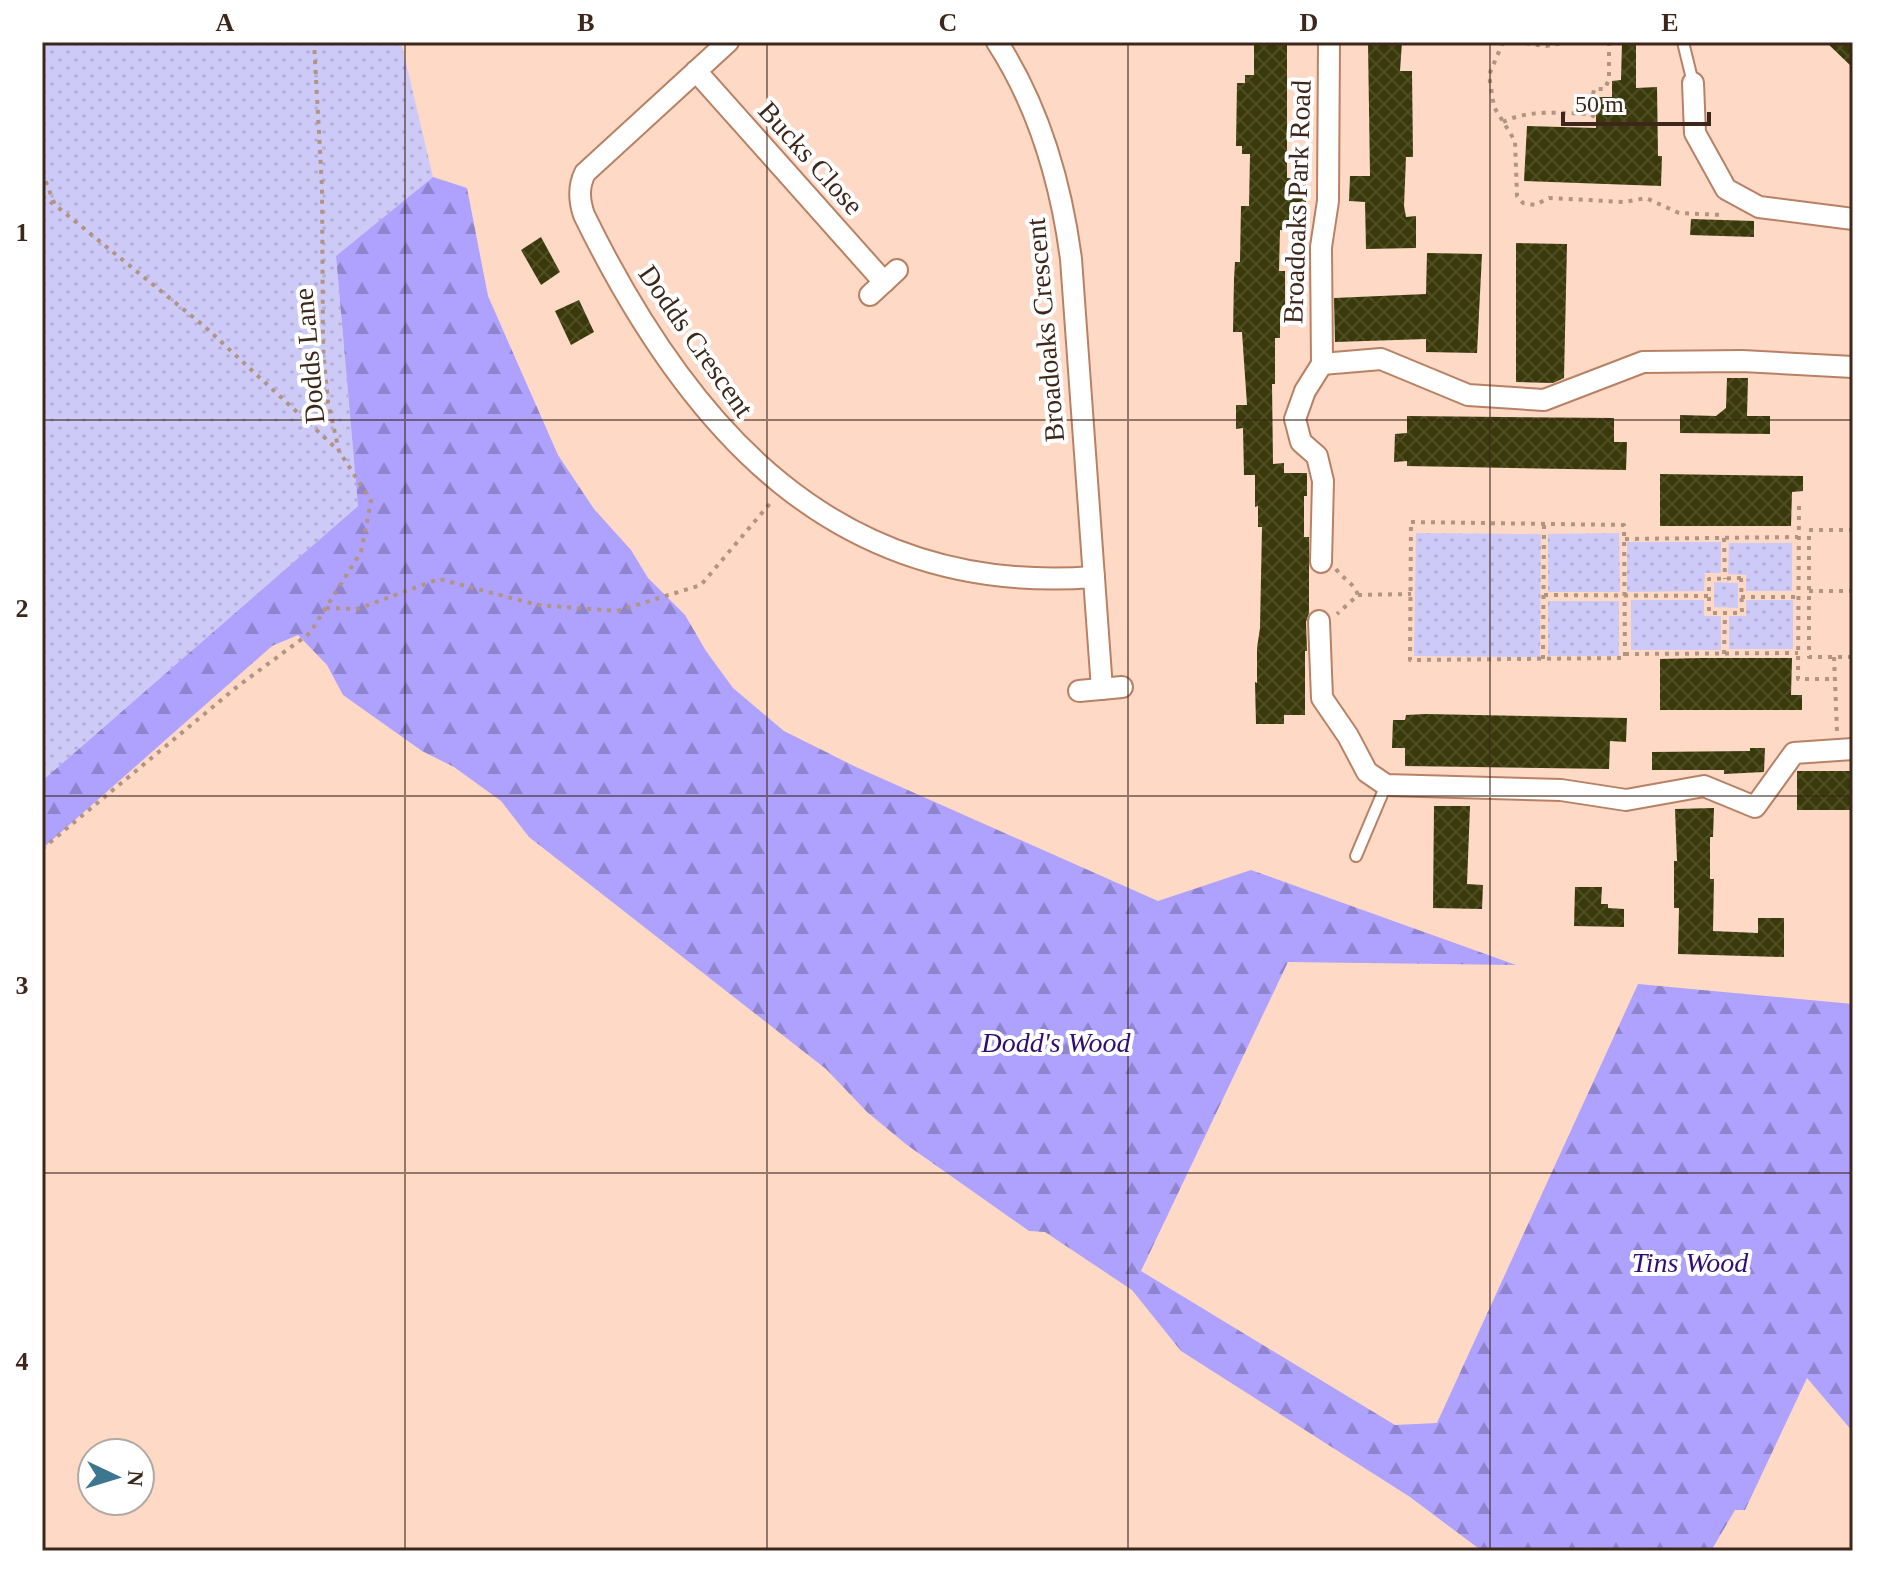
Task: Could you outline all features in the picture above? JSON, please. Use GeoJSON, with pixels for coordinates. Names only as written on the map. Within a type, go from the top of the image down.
{"type":"FeatureCollection","features":[{"type":"Feature","properties":{"kind":"street","name":"Dodds Crescent"},"geometry":{"type":"LineString","coordinates":[[728,42],[585,173],[581,181],[580,203],[605,259],[679,376],[737,447],[784,487],[839,523],[895,550],[978,574],[1051,579],[1094,577]]}},
{"type":"Feature","properties":{"kind":"street","name":"Broadoaks Crescent"},"geometry":{"type":"LineString","coordinates":[[997,42],[1020,82],[1048,153],[1066,222],[1071,259],[1094,577],[1112,688],[1079,691]]}},
{"type":"Feature","properties":{"kind":"street","name":"Broadoaks Park Road"},"geometry":{"type":"LineString","coordinates":[[1321,556],[1323,481],[1317,456],[1301,442],[1295,419],[1305,391],[1322,364],[1321,247],[1328,201],[1329,42]]}},
{"type":"Feature","properties":{"kind":"street","name":"Bucks Close"},"geometry":{"type":"LineString","coordinates":[[696,71],[884,282]]}},
{"type":"Feature","properties":{"kind":"street"},"geometry":{"type":"LineString","coordinates":[[1693,83],[1695,133],[1726,189],[1759,207],[1853,219]]}},
{"type":"Feature","properties":{"kind":"street","name":"Broadoaks Park Road"},"geometry":{"type":"LineString","coordinates":[[1322,364],[1381,359],[1468,395],[1544,400],[1643,362],[1742,361],[1853,367]]}},
{"type":"Feature","properties":{"kind":"street"},"geometry":{"type":"LineString","coordinates":[[1320,630],[1322,698],[1348,736],[1367,772],[1386,785],[1561,790],[1626,800],[1704,786],[1755,807],[1794,753],[1845,749]]}},
{"type":"Feature","properties":{"kind":"lane"},"geometry":{"type":"LineString","coordinates":[[1683,42],[1693,83]]}},
{"type":"Feature","properties":{"kind":"lane"},"geometry":{"type":"LineString","coordinates":[[1356,856],[1386,785]]}},
{"type":"Feature","properties":{"kind":"path","name":"Dodds Lane"},"geometry":{"type":"LineString","coordinates":[[42,849],[238,686],[310,633],[361,552],[371,501],[339,451],[328,402],[323,348],[322,187],[314,42]]}},
{"type":"Feature","properties":{"kind":"path"},"geometry":{"type":"LineString","coordinates":[[1503,42],[1489,75],[1494,107],[1515,141],[1517,196],[1523,203],[1535,205],[1549,198],[1624,202],[1646,198],[1679,213],[1723,215]]}},
{"type":"Feature","properties":{"kind":"path"},"geometry":{"type":"LineString","coordinates":[[1516,42],[1546,46],[1569,42]]}},
{"type":"Feature","properties":{"kind":"path"},"geometry":{"type":"LineString","coordinates":[[1590,114],[1594,89],[1605,89],[1609,79],[1609,42]]}},
{"type":"Feature","properties":{"kind":"path"},"geometry":{"type":"LineString","coordinates":[[1503,122],[1520,114],[1590,114],[1596,118]]}},
{"type":"Feature","properties":{"kind":"path"},"geometry":{"type":"LineString","coordinates":[[42,172],[55,205]]}},
{"type":"Feature","properties":{"kind":"path"},"geometry":{"type":"LineString","coordinates":[[42,196],[204,326],[339,451]]}},
{"type":"Feature","properties":{"kind":"path"},"geometry":{"type":"LineString","coordinates":[[326,608],[357,609],[439,579],[538,605],[617,611],[701,585],[784,487]]}},
{"type":"Feature","properties":{"kind":"path"},"geometry":{"type":"LineString","coordinates":[[1799,506],[1798,679],[1835,679]]}},
{"type":"Feature","properties":{"kind":"path"},"geometry":{"type":"LineString","coordinates":[[1411,522],[1544,524],[1624,525],[1625,658],[1410,660],[1411,522]]}},
{"type":"Feature","properties":{"kind":"path"},"geometry":{"type":"LineString","coordinates":[[1543,659],[1544,524]]}},
{"type":"Feature","properties":{"kind":"path"},"geometry":{"type":"LineString","coordinates":[[1853,530],[1809,530],[1809,657],[1853,657]]}},
{"type":"Feature","properties":{"kind":"path"},"geometry":{"type":"LineString","coordinates":[[1624,539],[1798,537]]}},
{"type":"Feature","properties":{"kind":"path"},"geometry":{"type":"LineString","coordinates":[[1724,538],[1725,579]]}},
{"type":"Feature","properties":{"kind":"path"},"geometry":{"type":"LineString","coordinates":[[1321,556],[1333,557],[1336,569],[1355,586],[1358,595]]}},
{"type":"Feature","properties":{"kind":"path"},"geometry":{"type":"LineString","coordinates":[[1741,578],[1742,613],[1709,613],[1709,596],[1709,579],[1741,578]]}},
{"type":"Feature","properties":{"kind":"path"},"geometry":{"type":"LineString","coordinates":[[1809,591],[1853,591]]}},
{"type":"Feature","properties":{"kind":"path"},"geometry":{"type":"LineString","coordinates":[[1320,630],[1331,630],[1335,616],[1358,595],[1411,594]]}},
{"type":"Feature","properties":{"kind":"path"},"geometry":{"type":"LineString","coordinates":[[1544,595],[1709,596]]}},
{"type":"Feature","properties":{"kind":"path"},"geometry":{"type":"LineString","coordinates":[[1741,597],[1798,597]]}},
{"type":"Feature","properties":{"kind":"path"},"geometry":{"type":"LineString","coordinates":[[1724,654],[1725,613]]}},
{"type":"Feature","properties":{"kind":"path"},"geometry":{"type":"LineString","coordinates":[[1625,654],[1798,653]]}},
{"type":"Feature","properties":{"kind":"path"},"geometry":{"type":"LineString","coordinates":[[1834,657],[1845,749]]}},
{"type":"Feature","properties":{"kind":"shaded area"},"geometry":{"type":"Polygon","coordinates":[[[42,42],[401,42],[433,177],[336,256],[358,506],[42,781],[42,42]]]}},
{"type":"Feature","properties":{"kind":"shaded area"},"geometry":{"type":"Polygon","coordinates":[[[1416,533],[1541,534],[1540,657],[1414,656],[1416,533]]]}},
{"type":"Feature","properties":{"kind":"shaded area"},"geometry":{"type":"Polygon","coordinates":[[[1619,533],[1620,592],[1548,592],[1548,534],[1619,533]]]}},
{"type":"Feature","properties":{"kind":"shaded area"},"geometry":{"type":"Polygon","coordinates":[[[1627,542],[1721,542],[1721,573],[1705,573],[1704,591],[1627,592],[1627,542]]]}},
{"type":"Feature","properties":{"kind":"shaded area"},"geometry":{"type":"Polygon","coordinates":[[[1729,543],[1792,543],[1792,591],[1746,591],[1746,575],[1728,574],[1729,543]]]}},
{"type":"Feature","properties":{"kind":"shaded area"},"geometry":{"type":"Polygon","coordinates":[[[1714,582],[1738,583],[1738,608],[1714,607],[1714,582]]]}},
{"type":"Feature","properties":{"kind":"shaded area"},"geometry":{"type":"Polygon","coordinates":[[[1631,600],[1704,600],[1704,616],[1721,616],[1721,650],[1631,650],[1631,600]]]}},
{"type":"Feature","properties":{"kind":"shaded area"},"geometry":{"type":"Polygon","coordinates":[[[1746,600],[1793,600],[1793,649],[1729,649],[1729,616],[1746,616],[1746,600]]]}},
{"type":"Feature","properties":{"kind":"shaded area"},"geometry":{"type":"Polygon","coordinates":[[[1548,601],[1619,601],[1619,656],[1548,656],[1548,601]]]}},
{"type":"Feature","properties":{"kind":"green space"},"geometry":{"type":"Polygon","coordinates":[[[433,177],[467,188],[488,296],[558,455],[594,509],[631,550],[648,578],[685,615],[733,688],[784,731],[856,767],[1158,901],[1251,870],[1516,965],[1288,962],[1141,1271],[1395,1425],[1437,1423],[1638,984],[1853,1004],[1853,1432],[1807,1378],[1745,1510],[1735,1510],[1711,1551],[1482,1551],[1410,1497],[1181,1351],[1132,1290],[1045,1232],[1029,1231],[907,1145],[867,1112],[826,1069],[529,837],[501,801],[454,767],[422,751],[343,695],[327,665],[298,635],[272,646],[42,849],[42,781],[358,506],[336,256],[433,177]]]}},
{"type":"Feature","properties":{"kind":"building"},"geometry":{"type":"Polygon","coordinates":[[[1254,42],[1287,42],[1287,178],[1306,179],[1306,202],[1297,202],[1297,231],[1280,230],[1279,271],[1285,271],[1285,323],[1280,323],[1280,338],[1275,338],[1275,384],[1272,384],[1273,464],[1284,463],[1284,473],[1307,473],[1304,537],[1309,537],[1309,613],[1306,622],[1305,715],[1284,715],[1284,724],[1256,724],[1262,527],[1258,527],[1258,506],[1255,507],[1255,475],[1244,475],[1243,428],[1236,429],[1236,405],[1247,405],[1242,332],[1233,332],[1235,262],[1240,262],[1241,206],[1249,206],[1250,154],[1242,154],[1242,146],[1236,146],[1237,83],[1245,83],[1245,75],[1254,75],[1254,42]]]}},
{"type":"Feature","properties":{"kind":"building"},"geometry":{"type":"Polygon","coordinates":[[[1368,42],[1402,42],[1400,71],[1412,71],[1413,157],[1406,157],[1404,206],[1406,217],[1416,216],[1416,248],[1366,249],[1365,202],[1349,201],[1350,176],[1370,176],[1368,42]]]}},
{"type":"Feature","properties":{"kind":"building"},"geometry":{"type":"Polygon","coordinates":[[[1622,42],[1636,42],[1636,88],[1657,87],[1661,186],[1524,181],[1527,126],[1596,128],[1596,97],[1612,97],[1612,81],[1621,80],[1622,42]]]}},
{"type":"Feature","properties":{"kind":"building"},"geometry":{"type":"Polygon","coordinates":[[[1826,42],[1853,42],[1853,68],[1826,42]]]}},
{"type":"Feature","properties":{"kind":"building"},"geometry":{"type":"Polygon","coordinates":[[[1691,219],[1754,221],[1754,237],[1690,235],[1691,219]]]}},
{"type":"Feature","properties":{"kind":"building"},"geometry":{"type":"Polygon","coordinates":[[[541,237],[560,272],[541,285],[521,250],[541,237]]]}},
{"type":"Feature","properties":{"kind":"building"},"geometry":{"type":"Polygon","coordinates":[[[1516,243],[1567,244],[1564,378],[1553,383],[1516,382],[1516,243]]]}},
{"type":"Feature","properties":{"kind":"building"},"geometry":{"type":"Polygon","coordinates":[[[1427,253],[1482,254],[1477,353],[1426,352],[1426,339],[1335,342],[1334,298],[1426,294],[1427,253]]]}},
{"type":"Feature","properties":{"kind":"building"},"geometry":{"type":"Polygon","coordinates":[[[579,300],[594,332],[571,345],[555,311],[579,300]]]}},
{"type":"Feature","properties":{"kind":"building"},"geometry":{"type":"Polygon","coordinates":[[[1727,378],[1748,378],[1747,416],[1770,416],[1770,434],[1680,433],[1680,415],[1716,416],[1726,408],[1727,378]]]}},
{"type":"Feature","properties":{"kind":"building"},"geometry":{"type":"Polygon","coordinates":[[[1407,416],[1614,418],[1614,442],[1627,442],[1626,470],[1407,466],[1407,461],[1394,462],[1395,434],[1407,433],[1407,416]]]}},
{"type":"Feature","properties":{"kind":"building"},"geometry":{"type":"Polygon","coordinates":[[[1660,474],[1803,476],[1803,491],[1792,492],[1791,526],[1660,526],[1660,474]]]}},
{"type":"Feature","properties":{"kind":"building"},"geometry":{"type":"Polygon","coordinates":[[[1792,658],[1791,695],[1802,695],[1802,710],[1660,710],[1660,659],[1792,658]]]}},
{"type":"Feature","properties":{"kind":"building"},"geometry":{"type":"Polygon","coordinates":[[[1406,715],[1627,718],[1626,742],[1610,741],[1609,769],[1405,766],[1405,748],[1392,748],[1393,720],[1405,720],[1406,715]]]}},
{"type":"Feature","properties":{"kind":"building"},"geometry":{"type":"Polygon","coordinates":[[[1750,748],[1765,748],[1764,772],[1724,774],[1724,770],[1652,770],[1652,752],[1750,751],[1750,748]]]}},
{"type":"Feature","properties":{"kind":"building"},"geometry":{"type":"Polygon","coordinates":[[[1797,771],[1853,771],[1853,810],[1797,810],[1797,771]]]}},
{"type":"Feature","properties":{"kind":"building"},"geometry":{"type":"Polygon","coordinates":[[[1434,806],[1470,806],[1467,884],[1483,885],[1482,909],[1433,908],[1434,806]]]}},
{"type":"Feature","properties":{"kind":"building"},"geometry":{"type":"Polygon","coordinates":[[[1714,808],[1713,837],[1710,837],[1710,879],[1714,879],[1713,931],[1758,933],[1758,918],[1784,918],[1784,957],[1678,954],[1679,908],[1674,908],[1674,861],[1677,861],[1675,809],[1714,808]]]}},
{"type":"Feature","properties":{"kind":"building"},"geometry":{"type":"Polygon","coordinates":[[[1575,887],[1602,887],[1601,904],[1608,904],[1608,908],[1624,909],[1624,927],[1574,926],[1575,887]]]}},
{"type":"Feature","properties":{"kind":"park label","name":"Dodd's Wood"},"geometry":{"type":"Point","coordinates":[1056,1042]}},
{"type":"Feature","properties":{"kind":"park label","name":"Tins Wood"},"geometry":{"type":"Point","coordinates":[1690,1262]}}]}
